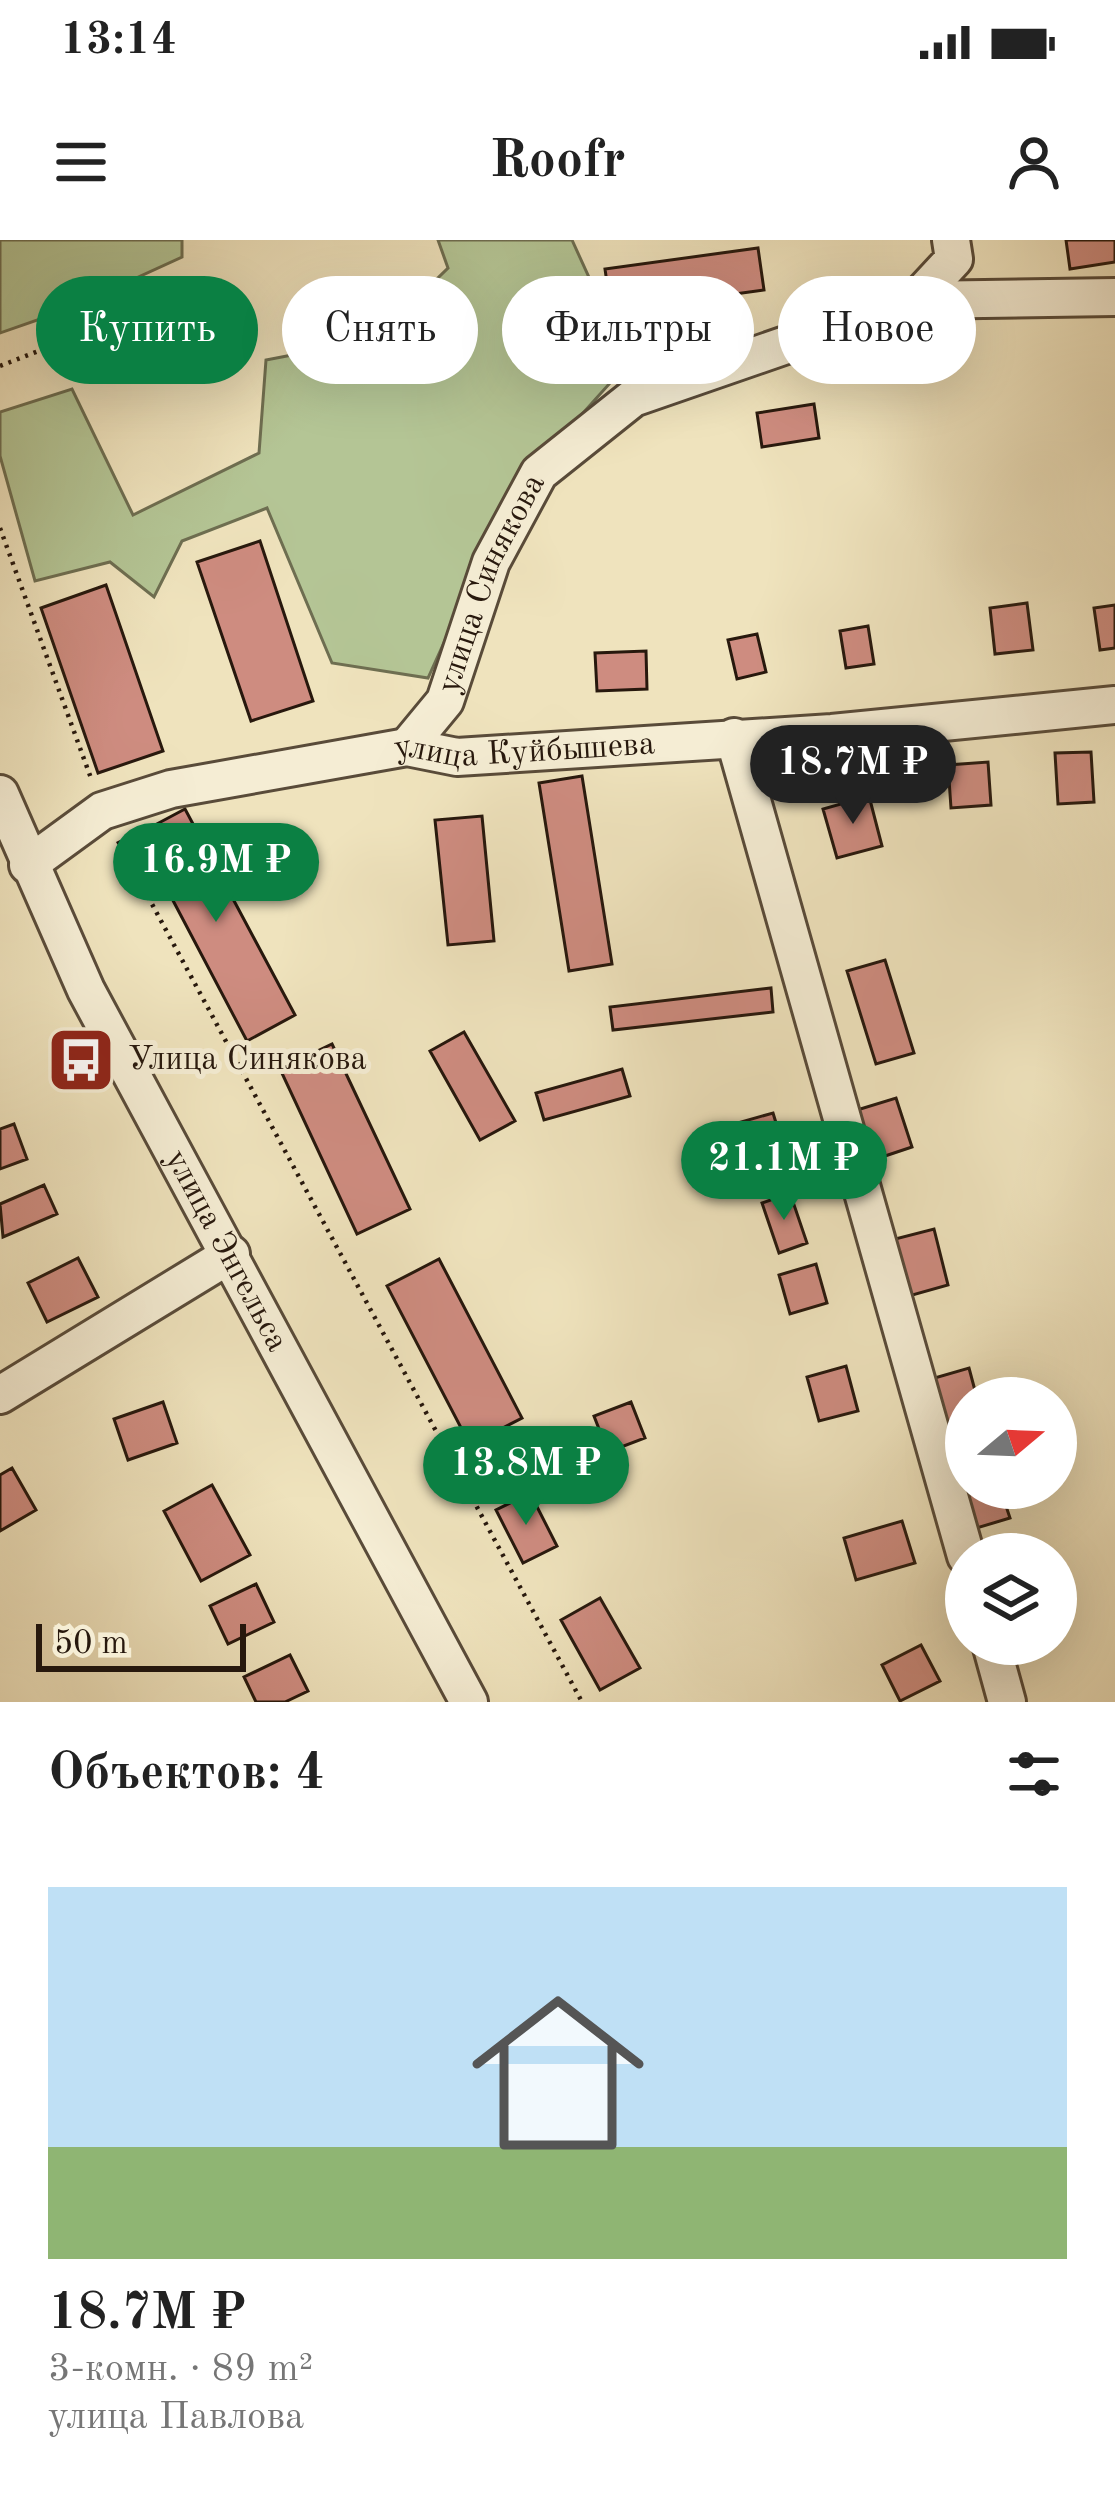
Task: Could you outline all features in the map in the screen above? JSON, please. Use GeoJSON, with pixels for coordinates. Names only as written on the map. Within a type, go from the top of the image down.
{"type":"FeatureCollection","features":[{"type":"Feature","properties":{"kind":"street"},"geometry":{"type":"LineString","coordinates":[[939,276],[954,260],[951,240]]}},
{"type":"Feature","properties":{"kind":"street"},"geometry":{"type":"LineString","coordinates":[[976,299],[1115,297]]}},
{"type":"Feature","properties":{"kind":"street","name":"улица Синякова"},"geometry":{"type":"LineString","coordinates":[[407,747],[445,701],[491,562],[539,472],[632,398],[778,348]]}},
{"type":"Feature","properties":{"kind":"street","name":"улица Куйбышева"},"geometry":{"type":"LineString","coordinates":[[28,865],[102,811],[171,789],[407,747],[457,757],[832,733],[1115,706]]}},
{"type":"Feature","properties":{"kind":"street"},"geometry":{"type":"LineString","coordinates":[[734,737],[959,1533]]}},
{"type":"Feature","properties":{"kind":"street","name":"улица Энгельса"},"geometry":{"type":"LineString","coordinates":[[0,794],[86,990],[469,1702]]}},
{"type":"Feature","properties":{"kind":"street"},"geometry":{"type":"LineString","coordinates":[[0,1395],[231,1254]]}},
{"type":"Feature","properties":{"kind":"street"},"geometry":{"type":"LineString","coordinates":[[997,1665],[1007,1702]]}},
{"type":"Feature","properties":{"kind":"path"},"geometry":{"type":"LineString","coordinates":[[0,366],[36,352]]}},
{"type":"Feature","properties":{"kind":"path"},"geometry":{"type":"LineString","coordinates":[[0,528],[102,811],[582,1702]]}},
{"type":"Feature","properties":{"kind":"green space"},"geometry":{"type":"Polygon","coordinates":[[[0,240],[182,240],[182,257],[140,276],[36,276],[36,320],[0,333],[0,240]]]}},
{"type":"Feature","properties":{"kind":"green space"},"geometry":{"type":"Polygon","coordinates":[[[438,240],[572,240],[588,276],[502,276],[502,384],[609,384],[512,492],[428,678],[332,663],[267,508],[182,541],[154,597],[110,562],[35,581],[0,456],[0,412],[72,389],[133,515],[259,453],[266,360],[282,357],[282,384],[478,384],[478,276],[440,276],[448,268],[438,240]]]}},
{"type":"Feature","properties":{"kind":"building"},"geometry":{"type":"Polygon","coordinates":[[[1066,240],[1115,240],[1115,262],[1070,269],[1066,240]]]}},
{"type":"Feature","properties":{"kind":"building"},"geometry":{"type":"Polygon","coordinates":[[[758,248],[764,290],[754,291],[754,276],[606,276],[605,269],[758,248]]]}},
{"type":"Feature","properties":{"kind":"building"},"geometry":{"type":"Polygon","coordinates":[[[814,404],[819,438],[762,447],[757,413],[814,404]]]}},
{"type":"Feature","properties":{"kind":"building"},"geometry":{"type":"Polygon","coordinates":[[[260,541],[313,701],[251,721],[197,562],[260,541]]]}},
{"type":"Feature","properties":{"kind":"building"},"geometry":{"type":"Polygon","coordinates":[[[106,585],[163,751],[98,773],[41,608],[106,585]]]}},
{"type":"Feature","properties":{"kind":"building"},"geometry":{"type":"Polygon","coordinates":[[[1027,603],[1033,650],[995,654],[990,608],[1027,603]]]}},
{"type":"Feature","properties":{"kind":"building"},"geometry":{"type":"Polygon","coordinates":[[[1115,605],[1115,648],[1100,650],[1094,608],[1115,605]]]}},
{"type":"Feature","properties":{"kind":"building"},"geometry":{"type":"Polygon","coordinates":[[[868,626],[874,664],[846,668],[840,631],[868,626]]]}},
{"type":"Feature","properties":{"kind":"building"},"geometry":{"type":"Polygon","coordinates":[[[757,634],[766,672],[737,679],[728,640],[757,634]]]}},
{"type":"Feature","properties":{"kind":"building"},"geometry":{"type":"Polygon","coordinates":[[[646,651],[647,689],[597,691],[595,653],[646,651]]]}},
{"type":"Feature","properties":{"kind":"building"},"geometry":{"type":"Polygon","coordinates":[[[1091,752],[1094,802],[1058,804],[1055,753],[1091,752]]]}},
{"type":"Feature","properties":{"kind":"building"},"geometry":{"type":"Polygon","coordinates":[[[988,762],[991,805],[951,808],[948,765],[988,762]]]}},
{"type":"Feature","properties":{"kind":"building"},"geometry":{"type":"Polygon","coordinates":[[[582,776],[612,964],[569,971],[539,783],[582,776]]]}},
{"type":"Feature","properties":{"kind":"building"},"geometry":{"type":"Polygon","coordinates":[[[869,796],[882,846],[837,858],[823,809],[869,796]]]}},
{"type":"Feature","properties":{"kind":"building"},"geometry":{"type":"Polygon","coordinates":[[[185,809],[295,1015],[247,1041],[138,834],[185,809]]]}},
{"type":"Feature","properties":{"kind":"building"},"geometry":{"type":"Polygon","coordinates":[[[482,816],[494,941],[448,945],[435,820],[482,816]]]}},
{"type":"Feature","properties":{"kind":"building"},"geometry":{"type":"Polygon","coordinates":[[[885,960],[914,1053],[876,1064],[847,971],[885,960]]]}},
{"type":"Feature","properties":{"kind":"building"},"geometry":{"type":"Polygon","coordinates":[[[771,988],[773,1012],[613,1030],[610,1007],[771,988]]]}},
{"type":"Feature","properties":{"kind":"building"},"geometry":{"type":"Polygon","coordinates":[[[464,1032],[515,1121],[480,1140],[430,1051],[464,1032]]]}},
{"type":"Feature","properties":{"kind":"building"},"geometry":{"type":"Polygon","coordinates":[[[332,1044],[410,1209],[357,1234],[280,1069],[332,1044]]]}},
{"type":"Feature","properties":{"kind":"building"},"geometry":{"type":"Polygon","coordinates":[[[622,1069],[630,1096],[544,1120],[536,1093],[622,1069]]]}},
{"type":"Feature","properties":{"kind":"building"},"geometry":{"type":"Polygon","coordinates":[[[896,1098],[912,1147],[873,1160],[857,1110],[896,1098]]]}},
{"type":"Feature","properties":{"kind":"building"},"geometry":{"type":"Polygon","coordinates":[[[773,1113],[784,1149],[744,1161],[734,1124],[773,1113]]]}},
{"type":"Feature","properties":{"kind":"building"},"geometry":{"type":"Polygon","coordinates":[[[14,1124],[27,1159],[0,1169],[0,1129],[14,1124]]]}},
{"type":"Feature","properties":{"kind":"building"},"geometry":{"type":"Polygon","coordinates":[[[44,1185],[57,1214],[3,1237],[0,1204],[44,1185]]]}},
{"type":"Feature","properties":{"kind":"building"},"geometry":{"type":"Polygon","coordinates":[[[790,1193],[807,1243],[779,1253],[762,1203],[790,1193]]]}},
{"type":"Feature","properties":{"kind":"building"},"geometry":{"type":"Polygon","coordinates":[[[934,1229],[948,1285],[909,1296],[895,1239],[934,1229]]]}},
{"type":"Feature","properties":{"kind":"building"},"geometry":{"type":"Polygon","coordinates":[[[78,1258],[98,1297],[47,1322],[28,1283],[78,1258]]]}},
{"type":"Feature","properties":{"kind":"building"},"geometry":{"type":"Polygon","coordinates":[[[439,1259],[522,1418],[470,1445],[387,1286],[439,1259]]]}},
{"type":"Feature","properties":{"kind":"building"},"geometry":{"type":"Polygon","coordinates":[[[816,1264],[827,1303],[790,1314],[779,1275],[816,1264]]]}},
{"type":"Feature","properties":{"kind":"building"},"geometry":{"type":"Polygon","coordinates":[[[846,1366],[858,1411],[819,1421],[807,1377],[846,1366]]]}},
{"type":"Feature","properties":{"kind":"building"},"geometry":{"type":"Polygon","coordinates":[[[969,1368],[971,1377],[945,1377],[945,1430],[931,1379],[969,1368]]]}},
{"type":"Feature","properties":{"kind":"building"},"geometry":{"type":"Polygon","coordinates":[[[163,1402],[177,1443],[128,1460],[114,1419],[163,1402]]]}},
{"type":"Feature","properties":{"kind":"building"},"geometry":{"type":"Polygon","coordinates":[[[631,1402],[645,1438],[608,1452],[594,1416],[631,1402]]]}},
{"type":"Feature","properties":{"kind":"building"},"geometry":{"type":"Polygon","coordinates":[[[12,1468],[36,1510],[0,1531],[0,1475],[12,1468]]]}},
{"type":"Feature","properties":{"kind":"building"},"geometry":{"type":"Polygon","coordinates":[[[212,1485],[250,1555],[201,1581],[164,1511],[212,1485]]]}},
{"type":"Feature","properties":{"kind":"building"},"geometry":{"type":"Polygon","coordinates":[[[530,1493],[557,1546],[523,1563],[496,1510],[530,1493]]]}},
{"type":"Feature","properties":{"kind":"building"},"geometry":{"type":"Polygon","coordinates":[[[963,1509],[1007,1509],[1010,1518],[970,1530],[963,1509]]]}},
{"type":"Feature","properties":{"kind":"building"},"geometry":{"type":"Polygon","coordinates":[[[902,1521],[915,1563],[856,1580],[844,1538],[902,1521]]]}},
{"type":"Feature","properties":{"kind":"building"},"geometry":{"type":"Polygon","coordinates":[[[256,1584],[274,1622],[228,1644],[210,1606],[256,1584]]]}},
{"type":"Feature","properties":{"kind":"building"},"geometry":{"type":"Polygon","coordinates":[[[600,1598],[640,1668],[600,1690],[561,1620],[600,1598]]]}},
{"type":"Feature","properties":{"kind":"building"},"geometry":{"type":"Polygon","coordinates":[[[921,1645],[940,1681],[900,1701],[882,1665],[921,1645]]]}},
{"type":"Feature","properties":{"kind":"building"},"geometry":{"type":"Polygon","coordinates":[[[290,1655],[308,1691],[285,1702],[256,1702],[244,1677],[290,1655]]]}},
{"type":"Feature","properties":{"kind":"place","name":"Улица Синякова"},"geometry":{"type":"Point","coordinates":[81,1060]}}]}
